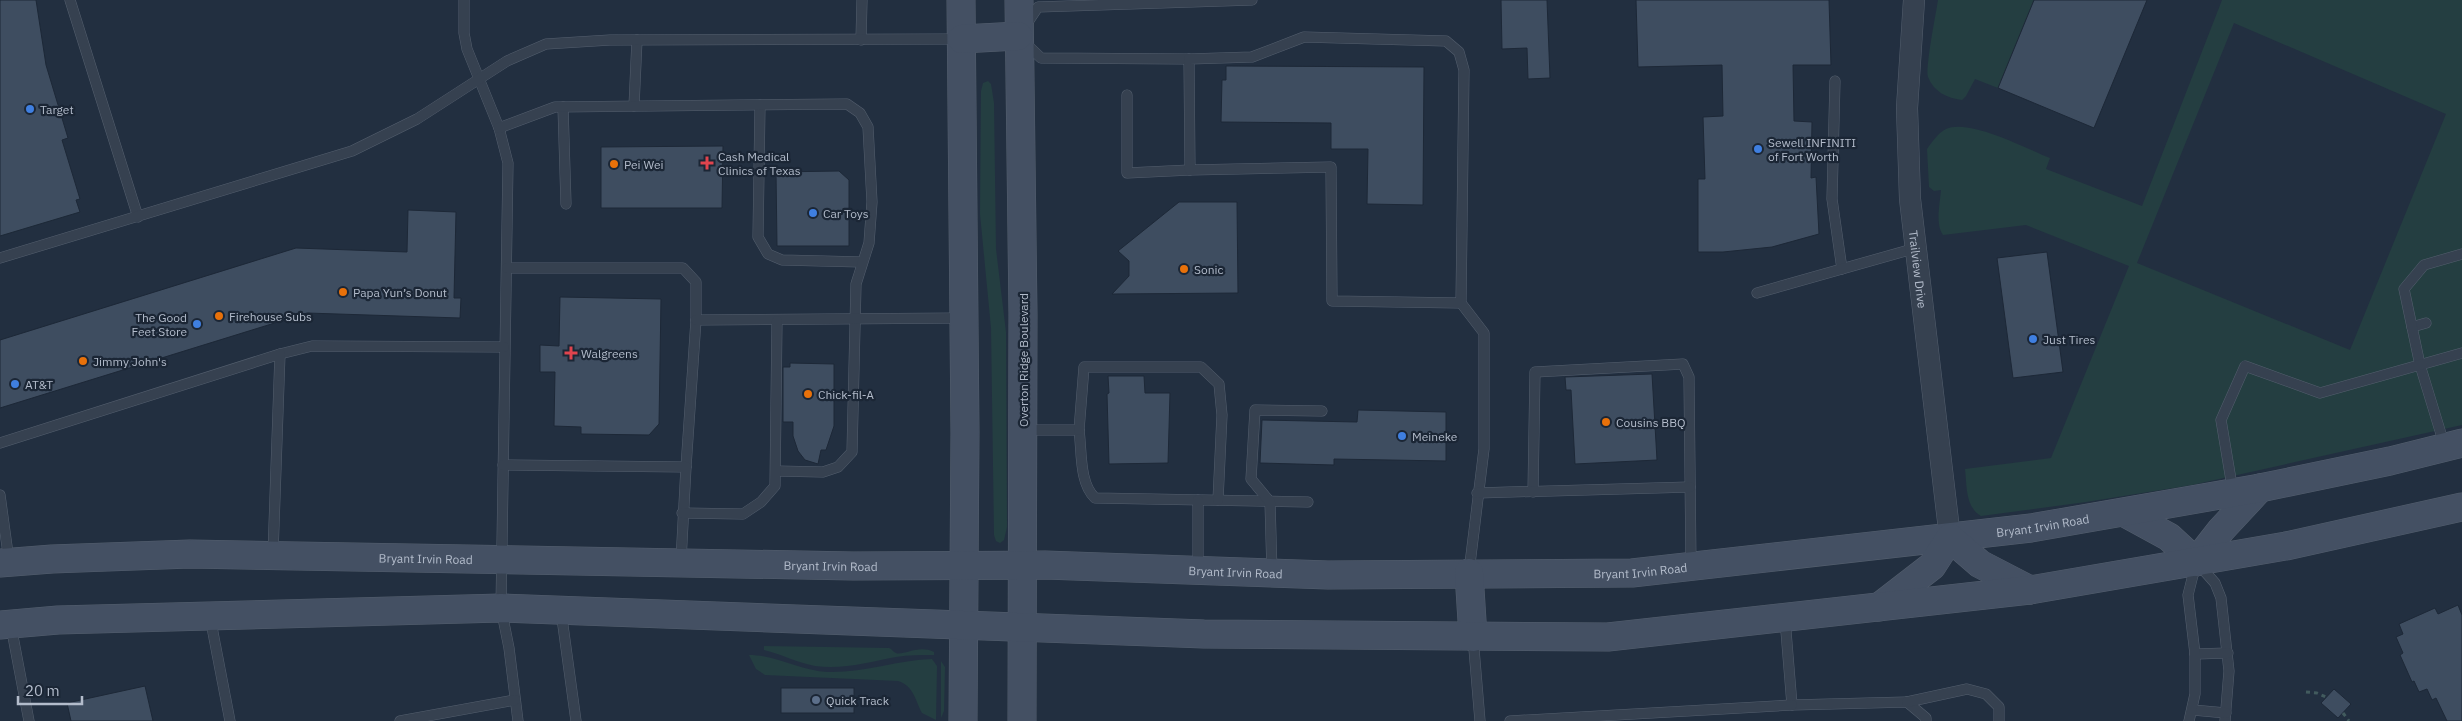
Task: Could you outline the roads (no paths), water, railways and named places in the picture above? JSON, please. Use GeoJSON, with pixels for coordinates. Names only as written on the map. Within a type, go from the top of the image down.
{"type":"FeatureCollection","features":[{"type":"Feature","properties":{"kind":"main road"},"geometry":{"type":"LineString","coordinates":[[961,0],[965,565],[963,721]]}},
{"type":"Feature","properties":{"kind":"main road","name":"Overton Ridge Boulevard"},"geometry":{"type":"LineString","coordinates":[[1019,0],[1023,430],[1022,721]]}},
{"type":"Feature","properties":{"kind":"main road"},"geometry":{"type":"LineString","coordinates":[[962,39],[1018,36]]}},
{"type":"Feature","properties":{"kind":"main road","name":"Bryant Irvin Road"},"geometry":{"type":"LineString","coordinates":[[5,563],[52,559],[190,554],[853,566],[1023,564],[1328,575],[1632,573],[1950,538],[2125,513],[2260,488],[2390,461],[2454,445]]}},
{"type":"Feature","properties":{"kind":"main road"},"geometry":{"type":"LineString","coordinates":[[2196,562],[2221,530],[2260,488]]}},
{"type":"Feature","properties":{"kind":"main road"},"geometry":{"type":"LineString","coordinates":[[5,624],[58,620],[501,608],[1204,634],[1608,637],[2030,590],[2196,562],[2371,528],[2462,507]]}},
{"type":"Feature","properties":{"kind":"main road"},"geometry":{"type":"LineString","coordinates":[[2125,513],[2169,537],[2196,562]]}},
{"type":"Feature","properties":{"kind":"main road"},"geometry":{"type":"LineString","coordinates":[[1878,608],[1932,566],[1950,538],[1980,564],[2030,590]]}},
{"type":"Feature","properties":{"kind":"main road"},"geometry":{"type":"LineString","coordinates":[[1468,573],[1473,636]]}},
{"type":"Feature","properties":{"kind":"street","name":"Trailview Drive"},"geometry":{"type":"LineString","coordinates":[[1914,0],[1907,108],[1910,199],[1950,538]]}},
{"type":"Feature","properties":{"kind":"lane"},"geometry":{"type":"LineString","coordinates":[[70,0],[138,217]]}},
{"type":"Feature","properties":{"kind":"lane"},"geometry":{"type":"LineString","coordinates":[[464,0],[464,33],[478,80],[500,128],[508,163],[501,608],[509,648],[518,721]]}},
{"type":"Feature","properties":{"kind":"lane"},"geometry":{"type":"LineString","coordinates":[[861,40],[862,0]]}},
{"type":"Feature","properties":{"kind":"lane"},"geometry":{"type":"LineString","coordinates":[[1252,0],[1202,4],[1038,8],[1018,36],[1041,58],[1189,59],[1252,57],[1304,37],[1446,41],[1459,52],[1464,70],[1461,303],[1484,333],[1484,449],[1468,573]]}},
{"type":"Feature","properties":{"kind":"lane"},"geometry":{"type":"LineString","coordinates":[[0,258],[352,151],[417,119],[507,61],[546,44],[637,40],[962,39]]}},
{"type":"Feature","properties":{"kind":"lane"},"geometry":{"type":"LineString","coordinates":[[634,106],[637,40]]}},
{"type":"Feature","properties":{"kind":"lane"},"geometry":{"type":"LineString","coordinates":[[1189,59],[1190,170]]}},
{"type":"Feature","properties":{"kind":"lane"},"geometry":{"type":"LineString","coordinates":[[1835,81],[1832,199],[1842,269]]}},
{"type":"Feature","properties":{"kind":"lane"},"geometry":{"type":"LineString","coordinates":[[1127,95],[1127,174],[1190,170],[1331,167],[1332,301],[1461,303]]}},
{"type":"Feature","properties":{"kind":"lane"},"geometry":{"type":"LineString","coordinates":[[500,128],[555,107],[847,104],[860,113],[868,127],[872,202],[869,243],[856,284],[857,320],[852,452],[838,467],[823,472],[776,471]]}},
{"type":"Feature","properties":{"kind":"lane"},"geometry":{"type":"LineString","coordinates":[[760,105],[758,237],[768,254],[782,260],[862,262]]}},
{"type":"Feature","properties":{"kind":"lane"},"geometry":{"type":"LineString","coordinates":[[563,107],[566,204]]}},
{"type":"Feature","properties":{"kind":"lane"},"geometry":{"type":"LineString","coordinates":[[1757,293],[1916,248]]}},
{"type":"Feature","properties":{"kind":"lane"},"geometry":{"type":"LineString","coordinates":[[2454,445],[2420,365],[2404,288],[2424,265],[2462,254]]}},
{"type":"Feature","properties":{"kind":"lane"},"geometry":{"type":"LineString","coordinates":[[506,268],[684,268],[696,282],[696,320],[682,513],[681,562]]}},
{"type":"Feature","properties":{"kind":"lane"},"geometry":{"type":"LineString","coordinates":[[696,320],[776,321],[962,318]]}},
{"type":"Feature","properties":{"kind":"lane"},"geometry":{"type":"LineString","coordinates":[[682,513],[743,514],[761,502],[775,486],[776,321]]}},
{"type":"Feature","properties":{"kind":"lane"},"geometry":{"type":"LineString","coordinates":[[2412,327],[2426,324]]}},
{"type":"Feature","properties":{"kind":"lane"},"geometry":{"type":"LineString","coordinates":[[0,444],[280,354],[312,346],[504,347]]}},
{"type":"Feature","properties":{"kind":"lane"},"geometry":{"type":"LineString","coordinates":[[2233,493],[2221,420],[2245,366],[2320,393],[2462,353]]}},
{"type":"Feature","properties":{"kind":"lane"},"geometry":{"type":"LineString","coordinates":[[273,555],[280,354]]}},
{"type":"Feature","properties":{"kind":"lane"},"geometry":{"type":"LineString","coordinates":[[1533,492],[1535,372],[1683,364],[1689,377],[1691,566]]}},
{"type":"Feature","properties":{"kind":"lane"},"geometry":{"type":"LineString","coordinates":[[1218,500],[1222,415],[1219,384],[1201,367],[1084,367],[1079,430],[1085,482],[1088,492],[1095,498],[1308,502]]}},
{"type":"Feature","properties":{"kind":"lane"},"geometry":{"type":"LineString","coordinates":[[1272,573],[1270,502],[1252,479],[1255,410],[1322,411]]}},
{"type":"Feature","properties":{"kind":"lane"},"geometry":{"type":"LineString","coordinates":[[1023,430],[1079,430]]}},
{"type":"Feature","properties":{"kind":"lane"},"geometry":{"type":"LineString","coordinates":[[503,465],[686,467]]}},
{"type":"Feature","properties":{"kind":"lane"},"geometry":{"type":"LineString","coordinates":[[1477,493],[1690,487]]}},
{"type":"Feature","properties":{"kind":"lane"},"geometry":{"type":"LineString","coordinates":[[0,495],[5,563]]}},
{"type":"Feature","properties":{"kind":"lane"},"geometry":{"type":"LineString","coordinates":[[1198,500],[1198,570]]}},
{"type":"Feature","properties":{"kind":"lane"},"geometry":{"type":"LineString","coordinates":[[2193,710],[2226,717],[2229,671],[2219,590],[2196,562]]}},
{"type":"Feature","properties":{"kind":"lane"},"geometry":{"type":"LineString","coordinates":[[2189,721],[2193,710],[2195,654],[2188,595],[2196,562]]}},
{"type":"Feature","properties":{"kind":"lane"},"geometry":{"type":"LineString","coordinates":[[561,609],[576,721]]}},
{"type":"Feature","properties":{"kind":"lane"},"geometry":{"type":"LineString","coordinates":[[210,616],[230,721]]}},
{"type":"Feature","properties":{"kind":"lane"},"geometry":{"type":"LineString","coordinates":[[1785,618],[1792,706]]}},
{"type":"Feature","properties":{"kind":"lane"},"geometry":{"type":"LineString","coordinates":[[5,624],[29,721]]}},
{"type":"Feature","properties":{"kind":"lane"},"geometry":{"type":"LineString","coordinates":[[1473,636],[1480,721]]}},
{"type":"Feature","properties":{"kind":"lane"},"geometry":{"type":"LineString","coordinates":[[2195,654],[2228,653]]}},
{"type":"Feature","properties":{"kind":"lane"},"geometry":{"type":"LineString","coordinates":[[1510,721],[1792,706],[1907,702],[1968,689],[1986,694],[1999,707],[1999,721]]}},
{"type":"Feature","properties":{"kind":"lane"},"geometry":{"type":"LineString","coordinates":[[400,721],[515,700]]}},
{"type":"Feature","properties":{"kind":"lane"},"geometry":{"type":"LineString","coordinates":[[1907,702],[1926,718],[1926,721]]}},
{"type":"Feature","properties":{"kind":"place","name":"Target"},"geometry":{"type":"Point","coordinates":[30,109]}},
{"type":"Feature","properties":{"kind":"place","name":"Sewell INFINITI of Fort Worth"},"geometry":{"type":"Point","coordinates":[1758,149]}},
{"type":"Feature","properties":{"kind":"place","name":"Cash Medical Clinics of Texas"},"geometry":{"type":"Point","coordinates":[707,163]}},
{"type":"Feature","properties":{"kind":"place","name":"Pei Wei"},"geometry":{"type":"Point","coordinates":[614,164]}},
{"type":"Feature","properties":{"kind":"place","name":"Car Toys"},"geometry":{"type":"Point","coordinates":[813,213]}},
{"type":"Feature","properties":{"kind":"place","name":"Sonic"},"geometry":{"type":"Point","coordinates":[1184,269]}},
{"type":"Feature","properties":{"kind":"place","name":"Papa Yun’s Donut"},"geometry":{"type":"Point","coordinates":[343,292]}},
{"type":"Feature","properties":{"kind":"place","name":"Firehouse Subs"},"geometry":{"type":"Point","coordinates":[219,316]}},
{"type":"Feature","properties":{"kind":"place","name":"The Good Feet Store"},"geometry":{"type":"Point","coordinates":[197,324]}},
{"type":"Feature","properties":{"kind":"place","name":"Just Tires"},"geometry":{"type":"Point","coordinates":[2033,339]}},
{"type":"Feature","properties":{"kind":"place","name":"Walgreens"},"geometry":{"type":"Point","coordinates":[571,353]}},
{"type":"Feature","properties":{"kind":"place","name":"Jimmy John's"},"geometry":{"type":"Point","coordinates":[83,361]}},
{"type":"Feature","properties":{"kind":"place","name":"AT&T"},"geometry":{"type":"Point","coordinates":[15,384]}},
{"type":"Feature","properties":{"kind":"place","name":"Chick-fil-A"},"geometry":{"type":"Point","coordinates":[808,394]}},
{"type":"Feature","properties":{"kind":"place","name":"Cousins BBQ"},"geometry":{"type":"Point","coordinates":[1606,422]}},
{"type":"Feature","properties":{"kind":"place","name":"Meineke"},"geometry":{"type":"Point","coordinates":[1402,436]}},
{"type":"Feature","properties":{"kind":"place","name":"Quick Track"},"geometry":{"type":"Point","coordinates":[816,700]}}]}
